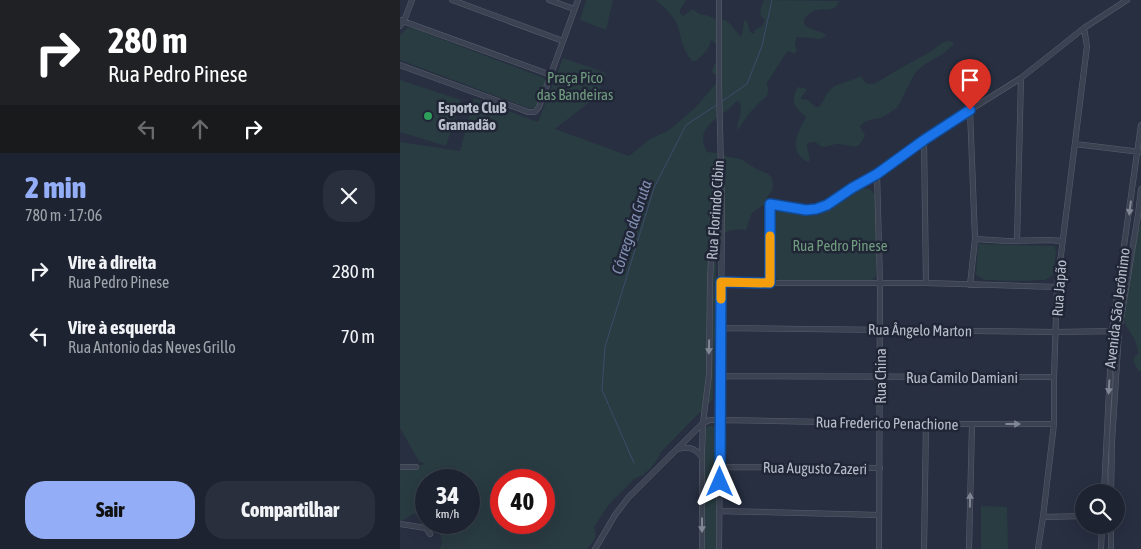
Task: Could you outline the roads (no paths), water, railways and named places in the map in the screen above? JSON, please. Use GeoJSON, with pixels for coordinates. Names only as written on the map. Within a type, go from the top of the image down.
{"type":"FeatureCollection","features":[{"type":"Feature","properties":{"kind":"street"},"geometry":{"type":"LineString","coordinates":[[412,0],[401,23],[551,74]]}},
{"type":"Feature","properties":{"kind":"street"},"geometry":{"type":"LineString","coordinates":[[452,0],[563,41]]}},
{"type":"Feature","properties":{"kind":"street"},"geometry":{"type":"LineString","coordinates":[[549,0],[574,9]]}},
{"type":"Feature","properties":{"kind":"street"},"geometry":{"type":"LineString","coordinates":[[400,65],[528,112],[534,112],[539,107],[578,0]]}},
{"type":"Feature","properties":{"kind":"street","name":"Rua Florindo Cibin"},"geometry":{"type":"LineString","coordinates":[[718,0],[722,209],[719,549]]}},
{"type":"Feature","properties":{"kind":"street"},"geometry":{"type":"LineString","coordinates":[[770,283],[770,204],[806,210],[827,205],[1021,78],[1084,28],[1126,0]]}},
{"type":"Feature","properties":{"kind":"street","name":"Rua Japão"},"geometry":{"type":"LineString","coordinates":[[1038,549],[1054,424],[1057,287],[1087,46],[1084,28]]}},
{"type":"Feature","properties":{"kind":"street"},"geometry":{"type":"LineString","coordinates":[[1018,240],[1021,78]]}},
{"type":"Feature","properties":{"kind":"street"},"geometry":{"type":"LineString","coordinates":[[970,110],[975,240],[970,285]]}},
{"type":"Feature","properties":{"kind":"street","name":"Avenida São Jerônimo"},"geometry":{"type":"LineString","coordinates":[[1104,484],[1112,331],[1139,151],[1141,125]]}},
{"type":"Feature","properties":{"kind":"street"},"geometry":{"type":"LineString","coordinates":[[924,140],[926,283]]}},
{"type":"Feature","properties":{"kind":"street","name":"Rua Florindo Cibin"},"geometry":{"type":"LineString","coordinates":[[702,549],[703,423],[709,375],[713,213],[720,141]]}},
{"type":"Feature","properties":{"kind":"street"},"geometry":{"type":"LineString","coordinates":[[1075,144],[1139,151]]}},
{"type":"Feature","properties":{"kind":"street","name":"Rua China"},"geometry":{"type":"LineString","coordinates":[[877,174],[880,284],[879,549]]}},
{"type":"Feature","properties":{"kind":"street","name":"Avenida São Jerônimo"},"geometry":{"type":"LineString","coordinates":[[1111,484],[1119,331],[1141,189]]}},
{"type":"Feature","properties":{"kind":"street"},"geometry":{"type":"LineString","coordinates":[[1127,226],[1136,226]]}},
{"type":"Feature","properties":{"kind":"street"},"geometry":{"type":"LineString","coordinates":[[975,240],[1062,241]]}},
{"type":"Feature","properties":{"kind":"street"},"geometry":{"type":"LineString","coordinates":[[721,282],[926,283],[1057,287]]}},
{"type":"Feature","properties":{"kind":"street","name":"Rua Ângelo Marton"},"geometry":{"type":"LineString","coordinates":[[721,328],[1119,331]]}},
{"type":"Feature","properties":{"kind":"street","name":"Rua Camilo Damiani"},"geometry":{"type":"LineString","coordinates":[[720,376],[1054,377]]}},
{"type":"Feature","properties":{"kind":"street","name":"Rua Frederico Penachione"},"geometry":{"type":"LineString","coordinates":[[703,423],[710,420],[720,420],[926,424],[1054,424]]}},
{"type":"Feature","properties":{"kind":"street"},"geometry":{"type":"LineString","coordinates":[[596,549],[615,515],[628,498],[703,423]]}},
{"type":"Feature","properties":{"kind":"street"},"geometry":{"type":"LineString","coordinates":[[924,549],[926,424]]}},
{"type":"Feature","properties":{"kind":"street"},"geometry":{"type":"LineString","coordinates":[[969,549],[972,424]]}},
{"type":"Feature","properties":{"kind":"street"},"geometry":{"type":"LineString","coordinates":[[678,449],[692,448],[702,457]]}},
{"type":"Feature","properties":{"kind":"street"},"geometry":{"type":"LineString","coordinates":[[400,467],[416,467]]}},
{"type":"Feature","properties":{"kind":"street","name":"Rua Augusto Zazeri"},"geometry":{"type":"LineString","coordinates":[[720,467],[880,468]]}},
{"type":"Feature","properties":{"kind":"street"},"geometry":{"type":"LineString","coordinates":[[719,511],[879,515]]}},
{"type":"Feature","properties":{"kind":"street"},"geometry":{"type":"LineString","coordinates":[[1043,517],[1075,516]]}},
{"type":"Feature","properties":{"kind":"street"},"geometry":{"type":"LineString","coordinates":[[400,524],[415,526]]}},
{"type":"Feature","properties":{"kind":"street"},"geometry":{"type":"LineString","coordinates":[[1101,549],[1102,534]]}},
{"type":"Feature","properties":{"kind":"street"},"geometry":{"type":"LineString","coordinates":[[1111,534],[1111,549]]}},
{"type":"Feature","properties":{"kind":"waterway","name":"Córrego da Gruta"},"geometry":{"type":"LineString","coordinates":[[721,102],[747,84],[762,46],[772,0]]}},
{"type":"Feature","properties":{"kind":"waterway","name":"Córrego da Gruta"},"geometry":{"type":"LineString","coordinates":[[634,463],[602,390],[605,347],[654,188],[686,125],[718,104]]}},
{"type":"Feature","properties":{"kind":"place","name":"Esporte CluB Gramadão"},"geometry":{"type":"Point","coordinates":[428,116]}},
{"type":"Feature","properties":{"kind":"park label","name":"Praça Pico das Bandeiras"},"geometry":{"type":"Point","coordinates":[575,86]}},
{"type":"Feature","properties":{"kind":"park label","name":"Rua Pedro Pinese"},"geometry":{"type":"Point","coordinates":[840,245]}}]}
